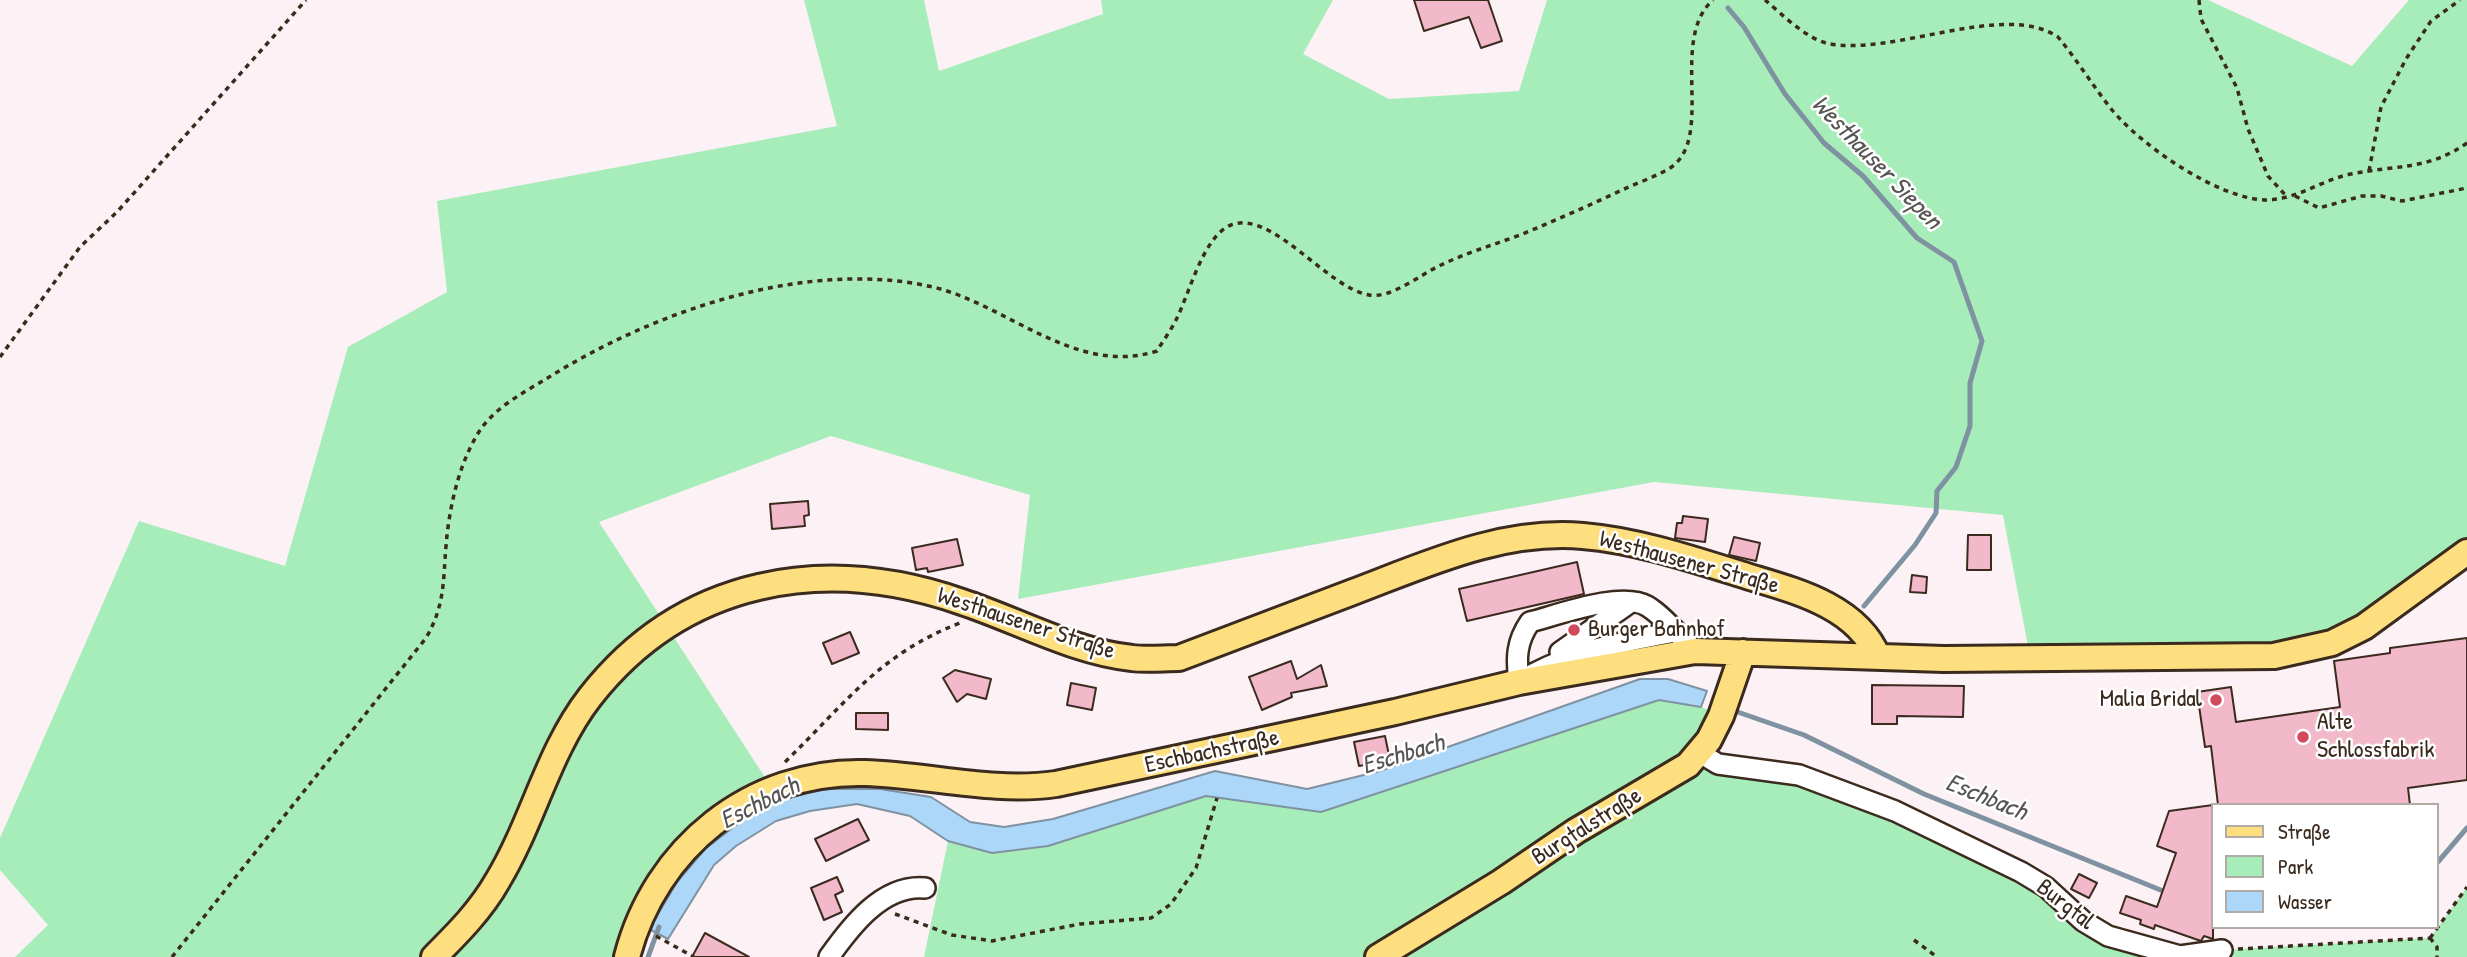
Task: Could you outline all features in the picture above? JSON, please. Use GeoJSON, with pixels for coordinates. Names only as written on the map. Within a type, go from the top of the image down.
{"type":"FeatureCollection","features":[{"type":"Feature","properties":{"kind":"main road","name":"Westhausener Straße"},"geometry":{"type":"LineString","coordinates":[[434,957],[467,924],[499,878],[562,742],[589,698],[617,666],[669,624],[695,609],[781,581],[823,576],[879,581],[962,602],[1052,637],[1131,658],[1180,658],[1454,553],[1517,538],[1585,536],[1650,548],[1810,597],[1858,626],[1872,643],[1878,657]]}},
{"type":"Feature","properties":{"kind":"main road"},"geometry":{"type":"LineString","coordinates":[[1878,657],[2175,659],[2258,658],[2288,654],[2332,643],[2364,627],[2467,552]]}},
{"type":"Feature","properties":{"kind":"main road","name":"Eschbachstraße"},"geometry":{"type":"LineString","coordinates":[[627,957],[642,910],[659,881],[680,854],[723,814],[779,786],[822,775],[862,773],[1016,787],[1056,784],[1395,712],[1519,682],[1695,651],[1878,657]]}},
{"type":"Feature","properties":{"kind":"main road","name":"Burgtalstraße"},"geometry":{"type":"LineString","coordinates":[[1378,957],[1501,882],[1576,831],[1673,775],[1700,753],[1725,707],[1743,652]]}},
{"type":"Feature","properties":{"kind":"street"},"geometry":{"type":"LineString","coordinates":[[1519,682],[1516,656],[1520,640],[1530,622],[1604,603],[1631,603],[1650,608],[1695,651]]}},
{"type":"Feature","properties":{"kind":"street"},"geometry":{"type":"LineString","coordinates":[[1519,682],[1631,603]]}},
{"type":"Feature","properties":{"kind":"street"},"geometry":{"type":"LineString","coordinates":[[1519,682],[1570,655],[1607,644],[1675,632]]}},
{"type":"Feature","properties":{"kind":"street","name":"Burgtal"},"geometry":{"type":"LineString","coordinates":[[1700,753],[1718,764],[1799,775],[1827,784],[1944,833],[2046,887],[2083,921],[2108,936],[2180,956],[2222,950]]}},
{"type":"Feature","properties":{"kind":"street"},"geometry":{"type":"LineString","coordinates":[[829,957],[873,906],[902,889],[925,888]]}},
{"type":"Feature","properties":{"kind":"path"},"geometry":{"type":"LineString","coordinates":[[0,357],[80,247],[117,212],[306,0]]}},
{"type":"Feature","properties":{"kind":"path"},"geometry":{"type":"LineString","coordinates":[[172,957],[426,638],[442,603],[453,498],[465,462],[477,434],[517,396],[574,362],[660,320],[751,293],[862,277],[902,281],[968,297],[1086,352],[1110,356],[1145,355],[1157,351],[1176,319],[1203,258],[1228,226],[1240,223],[1267,230],[1360,293],[1383,295],[1460,256],[1522,234],[1670,168],[1679,160],[1688,135],[1693,36],[1702,15],[1713,0]]}},
{"type":"Feature","properties":{"kind":"path"},"geometry":{"type":"LineString","coordinates":[[1765,0],[1807,33],[1825,42],[1855,45],[2014,24],[2049,30],[2064,44],[2111,109],[2130,130],[2166,156],[2213,184],[2265,200],[2295,196],[2347,175],[2430,163],[2467,143]]}},
{"type":"Feature","properties":{"kind":"path"},"geometry":{"type":"LineString","coordinates":[[2199,0],[2201,19],[2237,88],[2248,129],[2268,177],[2288,198]]}},
{"type":"Feature","properties":{"kind":"path"},"geometry":{"type":"LineString","coordinates":[[2369,171],[2381,107],[2406,59],[2431,21],[2460,0]]}},
{"type":"Feature","properties":{"kind":"path"},"geometry":{"type":"LineString","coordinates":[[2295,196],[2319,208],[2362,196],[2381,196],[2402,201],[2467,188]]}},
{"type":"Feature","properties":{"kind":"path"},"geometry":{"type":"LineString","coordinates":[[779,786],[771,774],[863,681],[908,646],[984,611]]}},
{"type":"Feature","properties":{"kind":"path"},"geometry":{"type":"LineString","coordinates":[[873,906],[952,935],[992,941],[1080,924],[1151,918],[1171,904],[1196,868],[1217,798]]}},
{"type":"Feature","properties":{"kind":"path"},"geometry":{"type":"LineString","coordinates":[[2439,926],[2467,887]]}},
{"type":"Feature","properties":{"kind":"path"},"geometry":{"type":"LineString","coordinates":[[2430,938],[2437,929]]}},
{"type":"Feature","properties":{"kind":"path"},"geometry":{"type":"LineString","coordinates":[[648,931],[694,957]]}},
{"type":"Feature","properties":{"kind":"path"},"geometry":{"type":"LineString","coordinates":[[2222,950],[2430,938]]}},
{"type":"Feature","properties":{"kind":"path"},"geometry":{"type":"LineString","coordinates":[[2430,938],[2437,947],[2437,957]]}},
{"type":"Feature","properties":{"kind":"path"},"geometry":{"type":"LineString","coordinates":[[1914,940],[1937,957]]}},
{"type":"Feature","properties":{"kind":"green space"},"geometry":{"type":"Polygon","coordinates":[[[804,0],[924,0],[939,71],[1103,14],[1101,0],[1333,0],[1303,54],[1389,99],[1519,91],[1547,0],[2208,0],[2352,66],[2409,0],[2467,0],[2467,538],[2346,629],[2292,645],[2028,646],[2003,515],[1654,482],[1018,599],[1030,495],[831,436],[599,522],[768,782],[721,803],[676,841],[650,872],[631,904],[618,957],[15,957],[48,925],[0,870],[0,838],[139,521],[285,566],[348,347],[447,292],[437,201],[837,126],[804,0]]]}},
{"type":"Feature","properties":{"kind":"green space"},"geometry":{"type":"Polygon","coordinates":[[[1659,700],[1701,707],[1721,716],[1700,753],[1799,775],[2021,872],[2146,949],[2222,950],[2430,938],[2467,887],[2467,957],[924,957],[948,841],[992,853],[1048,846],[1206,796],[1321,812],[1659,700]]]}},
{"type":"Feature","properties":{"kind":"water"},"geometry":{"type":"Polygon","coordinates":[[[1640,679],[1668,679],[1707,691],[1701,707],[1659,700],[1321,812],[1206,796],[1048,846],[992,853],[948,841],[910,816],[857,804],[810,811],[776,821],[736,846],[714,865],[668,939],[649,929],[677,882],[705,849],[744,819],[787,797],[827,789],[880,789],[931,797],[970,822],[1004,827],[1053,819],[1215,771],[1307,789],[1380,771],[1640,679]]]}},
{"type":"Feature","properties":{"kind":"building"},"geometry":{"type":"Polygon","coordinates":[[[1414,0],[1488,0],[1502,41],[1481,48],[1469,17],[1424,31],[1414,0]]]}},
{"type":"Feature","properties":{"kind":"building"},"geometry":{"type":"Polygon","coordinates":[[[808,501],[809,515],[804,516],[805,526],[772,529],[770,504],[808,501]]]}},
{"type":"Feature","properties":{"kind":"building"},"geometry":{"type":"Polygon","coordinates":[[[1683,516],[1708,519],[1705,542],[1675,538],[1677,523],[1682,523],[1683,516]]]}},
{"type":"Feature","properties":{"kind":"building"},"geometry":{"type":"Polygon","coordinates":[[[1968,535],[1991,535],[1991,570],[1967,570],[1968,535]]]}},
{"type":"Feature","properties":{"kind":"building"},"geometry":{"type":"Polygon","coordinates":[[[1734,537],[1760,543],[1756,561],[1729,555],[1734,537]]]}},
{"type":"Feature","properties":{"kind":"building"},"geometry":{"type":"Polygon","coordinates":[[[957,539],[963,565],[928,572],[927,568],[916,570],[912,548],[957,539]]]}},
{"type":"Feature","properties":{"kind":"building"},"geometry":{"type":"Polygon","coordinates":[[[1577,562],[1584,594],[1467,621],[1459,589],[1577,562]]]}},
{"type":"Feature","properties":{"kind":"building"},"geometry":{"type":"Polygon","coordinates":[[[1912,575],[1927,577],[1926,593],[1910,592],[1912,575]]]}},
{"type":"Feature","properties":{"kind":"building"},"geometry":{"type":"Polygon","coordinates":[[[850,632],[859,653],[832,664],[823,643],[850,632]]]}},
{"type":"Feature","properties":{"kind":"building","name":"Alte Schlossfabrik"},"geometry":{"type":"Polygon","coordinates":[[[2467,638],[2467,780],[2408,788],[2410,803],[2218,803],[2211,746],[2205,747],[2197,692],[2231,687],[2236,722],[2340,707],[2334,661],[2390,653],[2390,648],[2467,638]]]}},
{"type":"Feature","properties":{"kind":"building"},"geometry":{"type":"Polygon","coordinates":[[[1291,661],[1297,679],[1321,665],[1327,686],[1291,693],[1292,697],[1262,710],[1249,677],[1291,661]]]}},
{"type":"Feature","properties":{"kind":"building"},"geometry":{"type":"Polygon","coordinates":[[[955,670],[991,679],[986,699],[967,694],[957,702],[943,678],[955,670]]]}},
{"type":"Feature","properties":{"kind":"building"},"geometry":{"type":"Polygon","coordinates":[[[1071,683],[1096,688],[1092,710],[1067,705],[1071,683]]]}},
{"type":"Feature","properties":{"kind":"building"},"geometry":{"type":"Polygon","coordinates":[[[1872,685],[1964,686],[1963,717],[1897,716],[1897,724],[1872,724],[1872,685]]]}},
{"type":"Feature","properties":{"kind":"building"},"geometry":{"type":"Polygon","coordinates":[[[856,713],[888,713],[888,730],[856,729],[856,713]]]}},
{"type":"Feature","properties":{"kind":"building"},"geometry":{"type":"Polygon","coordinates":[[[1385,736],[1390,760],[1359,766],[1354,742],[1385,736]]]}},
{"type":"Feature","properties":{"kind":"building"},"geometry":{"type":"Polygon","coordinates":[[[2212,805],[2213,939],[2204,936],[2201,941],[2155,925],[2154,929],[2140,924],[2141,920],[2120,913],[2126,896],[2157,907],[2176,853],[2157,846],[2169,811],[2212,805]]]}},
{"type":"Feature","properties":{"kind":"building"},"geometry":{"type":"Polygon","coordinates":[[[858,819],[869,840],[826,861],[815,839],[858,819]]]}},
{"type":"Feature","properties":{"kind":"building"},"geometry":{"type":"Polygon","coordinates":[[[2079,874],[2097,883],[2089,898],[2071,889],[2079,874]]]}},
{"type":"Feature","properties":{"kind":"building"},"geometry":{"type":"Polygon","coordinates":[[[837,877],[843,891],[835,895],[842,912],[824,920],[811,888],[837,877]]]}},
{"type":"Feature","properties":{"kind":"building"},"geometry":{"type":"Polygon","coordinates":[[[705,933],[749,957],[692,957],[705,933]]]}},
{"type":"Feature","properties":{"kind":"waterway","name":"Westhauser Siepen"},"geometry":{"type":"LineString","coordinates":[[1728,8],[1744,27],[1785,94],[1824,143],[1863,176],[1917,238],[1954,262],[1982,341],[1970,383],[1970,426],[1956,467],[1937,491],[1936,513],[1915,545],[1864,606]]}},
{"type":"Feature","properties":{"kind":"waterway","name":"Eschbach"},"geometry":{"type":"LineString","coordinates":[[1729,709],[1804,735],[1924,794],[2168,893]]}},
{"type":"Feature","properties":{"kind":"waterway","name":"Eschbach"},"geometry":{"type":"LineString","coordinates":[[2439,861],[2467,828]]}},
{"type":"Feature","properties":{"kind":"waterway","name":"Eschbach"},"geometry":{"type":"LineString","coordinates":[[648,957],[659,927]]}},
{"type":"Feature","properties":{"kind":"place","name":"Burger Bahnhof"},"geometry":{"type":"Point","coordinates":[1574,630]}},
{"type":"Feature","properties":{"kind":"place","name":"Malia Bridal"},"geometry":{"type":"Point","coordinates":[2216,700]}},
{"type":"Feature","properties":{"kind":"place","name":"Alte Schlossfabrik"},"geometry":{"type":"Point","coordinates":[2303,737]}}]}
